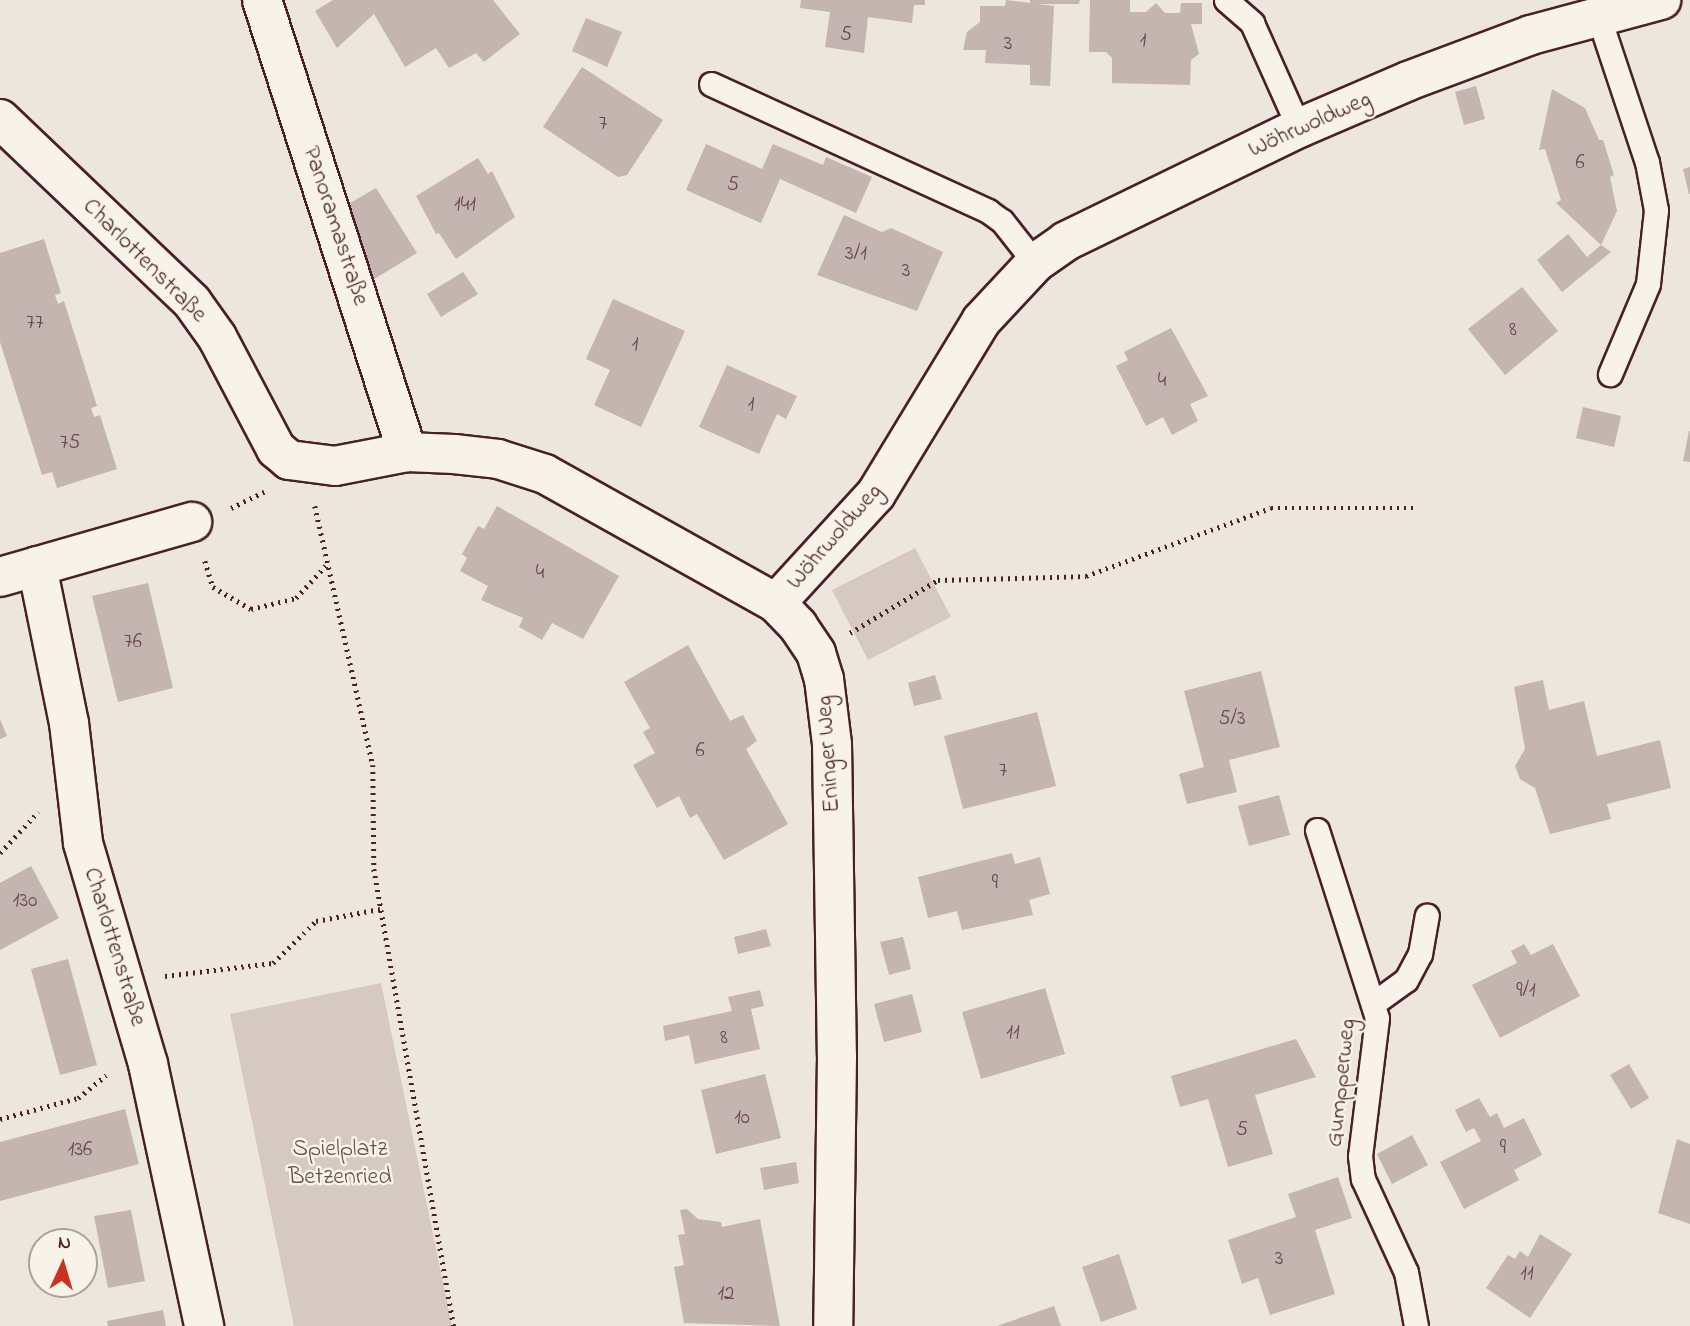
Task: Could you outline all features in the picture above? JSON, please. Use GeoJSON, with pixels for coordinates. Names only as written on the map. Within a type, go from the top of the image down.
{"type":"FeatureCollection","features":[{"type":"Feature","properties":{"kind":"street","name":"Panoramastraße"},"geometry":{"type":"LineString","coordinates":[[262,0],[407,452]]}},
{"type":"Feature","properties":{"kind":"street","name":"Wöhrwoldweg"},"geometry":{"type":"LineString","coordinates":[[776,603],[876,494],[981,321],[1035,262],[1110,217],[1299,128],[1473,55],[1598,15],[1661,0]]}},
{"type":"Feature","properties":{"kind":"street","name":"Charlottenstraße"},"geometry":{"type":"LineString","coordinates":[[0,119],[191,302],[217,337],[276,449],[289,460],[307,465],[335,466],[407,452]]}},
{"type":"Feature","properties":{"kind":"street","name":"Eninger Weg"},"geometry":{"type":"LineString","coordinates":[[407,452],[498,459],[545,474],[776,603],[816,653],[829,708],[834,799],[833,1326]]}},
{"type":"Feature","properties":{"kind":"street"},"geometry":{"type":"LineString","coordinates":[[0,577],[192,522]]}},
{"type":"Feature","properties":{"kind":"street","name":"Charlottenstraße"},"geometry":{"type":"LineString","coordinates":[[37,565],[69,723],[83,843],[148,1064],[204,1326]]}},
{"type":"Feature","properties":{"kind":"lane"},"geometry":{"type":"LineString","coordinates":[[1226,0],[1252,23],[1299,128]]}},
{"type":"Feature","properties":{"kind":"lane"},"geometry":{"type":"LineString","coordinates":[[1598,15],[1647,162],[1656,210],[1648,284],[1610,374]]}},
{"type":"Feature","properties":{"kind":"lane"},"geometry":{"type":"LineString","coordinates":[[710,85],[988,211],[1002,221],[1035,262]]}},
{"type":"Feature","properties":{"kind":"lane","name":"Gumpperweg"},"geometry":{"type":"LineString","coordinates":[[1317,830],[1374,1003],[1377,1034],[1360,1156],[1363,1179],[1406,1272],[1416,1326]]}},
{"type":"Feature","properties":{"kind":"lane","name":"Gumpperweg"},"geometry":{"type":"LineString","coordinates":[[1374,1003],[1406,980],[1420,954],[1427,916]]}},
{"type":"Feature","properties":{"kind":"path"},"geometry":{"type":"LineString","coordinates":[[307,465],[373,765],[374,869],[454,1326]]}},
{"type":"Feature","properties":{"kind":"path"},"geometry":{"type":"LineString","coordinates":[[228,510],[275,486]]}},
{"type":"Feature","properties":{"kind":"path"},"geometry":{"type":"LineString","coordinates":[[816,653],[938,580],[1086,576],[1271,508],[1416,508]]}},
{"type":"Feature","properties":{"kind":"path"},"geometry":{"type":"LineString","coordinates":[[192,522],[213,587],[251,609],[296,598],[327,564]]}},
{"type":"Feature","properties":{"kind":"path"},"geometry":{"type":"LineString","coordinates":[[125,982],[273,963],[316,921],[380,909]]}},
{"type":"Feature","properties":{"kind":"path"},"geometry":{"type":"LineString","coordinates":[[0,1119],[78,1098],[106,1075],[148,1064]]}},
{"type":"Feature","properties":{"kind":"green space"},"geometry":{"type":"Polygon","coordinates":[[[915,548],[951,617],[868,660],[832,590],[915,548]]]}},
{"type":"Feature","properties":{"kind":"green space","name":"Spielplatz Betzenried"},"geometry":{"type":"Polygon","coordinates":[[[381,983],[452,1326],[294,1326],[230,1014],[381,983]]]}},
{"type":"Feature","properties":{"kind":"building"},"geometry":{"type":"Polygon","coordinates":[[[333,0],[493,0],[520,34],[484,62],[476,53],[449,68],[436,48],[405,67],[374,14],[337,48],[315,11],[333,0]]]}},
{"type":"Feature","properties":{"kind":"building"},"geometry":{"type":"Polygon","coordinates":[[[801,0],[925,0],[925,5],[914,5],[912,23],[868,17],[864,53],[825,47],[830,12],[800,8],[801,0]]]}},
{"type":"Feature","properties":{"kind":"building"},"geometry":{"type":"Polygon","coordinates":[[[1006,0],[1054,6],[1050,86],[1030,85],[1030,65],[985,63],[986,50],[963,50],[967,32],[980,22],[980,6],[1005,6],[1006,0]]]}},
{"type":"Feature","properties":{"kind":"building"},"geometry":{"type":"Polygon","coordinates":[[[1030,0],[1080,0],[1079,4],[1030,4],[1030,0]]]}},
{"type":"Feature","properties":{"kind":"building"},"geometry":{"type":"Polygon","coordinates":[[[1090,0],[1130,0],[1130,12],[1146,12],[1156,3],[1165,13],[1180,13],[1181,3],[1202,3],[1202,24],[1191,24],[1199,54],[1191,60],[1190,85],[1112,83],[1112,58],[1106,52],[1089,52],[1090,0]]]}},
{"type":"Feature","properties":{"kind":"building"},"geometry":{"type":"Polygon","coordinates":[[[586,18],[622,32],[607,67],[572,51],[586,18]]]}},
{"type":"Feature","properties":{"kind":"building"},"geometry":{"type":"Polygon","coordinates":[[[582,67],[663,120],[627,175],[618,177],[543,127],[582,67]]]}},
{"type":"Feature","properties":{"kind":"building"},"geometry":{"type":"Polygon","coordinates":[[[1476,86],[1485,119],[1464,125],[1455,92],[1476,86]]]}},
{"type":"Feature","properties":{"kind":"building"},"geometry":{"type":"Polygon","coordinates":[[[1552,89],[1585,108],[1599,140],[1603,140],[1614,175],[1610,177],[1617,211],[1601,245],[1556,203],[1561,200],[1545,149],[1539,150],[1552,89]]]}},
{"type":"Feature","properties":{"kind":"building"},"geometry":{"type":"Polygon","coordinates":[[[706,144],[762,169],[773,144],[823,165],[826,157],[872,177],[856,213],[780,179],[761,223],[686,190],[706,144]]]}},
{"type":"Feature","properties":{"kind":"building"},"geometry":{"type":"Polygon","coordinates":[[[478,158],[488,174],[492,171],[515,217],[456,259],[439,233],[436,234],[416,196],[478,158]]]}},
{"type":"Feature","properties":{"kind":"building"},"geometry":{"type":"Polygon","coordinates":[[[1690,167],[1690,194],[1689,194],[1683,169],[1690,167]]]}},
{"type":"Feature","properties":{"kind":"building"},"geometry":{"type":"Polygon","coordinates":[[[376,188],[417,253],[371,281],[345,206],[376,188]]]}},
{"type":"Feature","properties":{"kind":"building"},"geometry":{"type":"Polygon","coordinates":[[[844,215],[882,232],[891,228],[943,252],[917,311],[817,275],[844,215]]]}},
{"type":"Feature","properties":{"kind":"building"},"geometry":{"type":"Polygon","coordinates":[[[1568,234],[1587,257],[1601,245],[1611,252],[1562,292],[1537,260],[1568,234]]]}},
{"type":"Feature","properties":{"kind":"building"},"geometry":{"type":"Polygon","coordinates":[[[44,239],[61,293],[55,295],[58,304],[64,301],[97,406],[91,408],[94,417],[100,415],[117,469],[57,488],[52,472],[42,475],[0,342],[0,253],[44,239]]]}},
{"type":"Feature","properties":{"kind":"building"},"geometry":{"type":"Polygon","coordinates":[[[463,272],[478,294],[441,317],[427,294],[463,272]]]}},
{"type":"Feature","properties":{"kind":"building"},"geometry":{"type":"Polygon","coordinates":[[[1522,287],[1558,331],[1505,375],[1468,329],[1522,287]]]}},
{"type":"Feature","properties":{"kind":"building"},"geometry":{"type":"Polygon","coordinates":[[[613,299],[685,331],[641,427],[594,405],[610,370],[586,359],[613,299]]]}},
{"type":"Feature","properties":{"kind":"building"},"geometry":{"type":"Polygon","coordinates":[[[1171,328],[1208,396],[1190,404],[1198,421],[1172,435],[1163,417],[1146,426],[1116,366],[1128,360],[1124,352],[1171,328]]]}},
{"type":"Feature","properties":{"kind":"building"},"geometry":{"type":"Polygon","coordinates":[[[727,365],[797,396],[786,419],[777,414],[759,454],[699,427],[727,365]]]}},
{"type":"Feature","properties":{"kind":"building"},"geometry":{"type":"Polygon","coordinates":[[[1583,407],[1621,416],[1614,447],[1576,438],[1583,407]]]}},
{"type":"Feature","properties":{"kind":"building"},"geometry":{"type":"Polygon","coordinates":[[[1690,431],[1690,462],[1683,461],[1690,431]]]}},
{"type":"Feature","properties":{"kind":"building"},"geometry":{"type":"Polygon","coordinates":[[[497,506],[619,576],[583,639],[552,623],[542,640],[519,627],[523,618],[481,600],[488,586],[460,571],[467,558],[462,554],[478,526],[484,529],[497,506]]]}},
{"type":"Feature","properties":{"kind":"building"},"geometry":{"type":"Polygon","coordinates":[[[148,583],[173,688],[118,702],[92,596],[148,583]]]}},
{"type":"Feature","properties":{"kind":"building"},"geometry":{"type":"Polygon","coordinates":[[[688,645],[730,721],[743,715],[757,741],[746,749],[788,824],[724,860],[697,814],[690,818],[679,796],[657,808],[633,765],[655,753],[643,732],[650,728],[624,682],[688,645]]]}},
{"type":"Feature","properties":{"kind":"building"},"geometry":{"type":"Polygon","coordinates":[[[1261,671],[1280,747],[1229,760],[1237,792],[1187,804],[1179,774],[1204,767],[1184,691],[1261,671]]]}},
{"type":"Feature","properties":{"kind":"building"},"geometry":{"type":"Polygon","coordinates":[[[935,675],[942,699],[914,706],[908,683],[935,675]]]}},
{"type":"Feature","properties":{"kind":"building"},"geometry":{"type":"Polygon","coordinates":[[[1543,680],[1549,710],[1584,701],[1597,756],[1660,740],[1671,788],[1607,804],[1611,819],[1550,834],[1535,788],[1520,779],[1515,766],[1525,749],[1514,687],[1543,680]]]}},
{"type":"Feature","properties":{"kind":"building"},"geometry":{"type":"Polygon","coordinates":[[[1037,712],[1056,786],[963,809],[944,736],[1037,712]]]}},
{"type":"Feature","properties":{"kind":"building"},"geometry":{"type":"Polygon","coordinates":[[[0,719],[7,736],[0,739],[0,719]]]}},
{"type":"Feature","properties":{"kind":"building"},"geometry":{"type":"Polygon","coordinates":[[[1279,795],[1290,835],[1249,846],[1238,806],[1279,795]]]}},
{"type":"Feature","properties":{"kind":"building"},"geometry":{"type":"Polygon","coordinates":[[[1012,853],[1015,864],[1040,857],[1050,894],[1029,900],[1033,915],[962,930],[957,911],[928,918],[918,877],[1012,853]]]}},
{"type":"Feature","properties":{"kind":"building"},"geometry":{"type":"Polygon","coordinates":[[[31,866],[59,918],[0,950],[0,883],[31,866]]]}},
{"type":"Feature","properties":{"kind":"building"},"geometry":{"type":"Polygon","coordinates":[[[766,929],[771,946],[738,954],[734,937],[766,929]]]}},
{"type":"Feature","properties":{"kind":"building"},"geometry":{"type":"Polygon","coordinates":[[[903,937],[911,969],[889,975],[880,942],[903,937]]]}},
{"type":"Feature","properties":{"kind":"building"},"geometry":{"type":"Polygon","coordinates":[[[1524,944],[1531,955],[1553,944],[1580,996],[1500,1038],[1472,985],[1517,963],[1511,951],[1524,944]]]}},
{"type":"Feature","properties":{"kind":"building"},"geometry":{"type":"Polygon","coordinates":[[[68,959],[97,1065],[60,1075],[31,969],[68,959]]]}},
{"type":"Feature","properties":{"kind":"building"},"geometry":{"type":"Polygon","coordinates":[[[1045,988],[1065,1054],[981,1079],[962,1012],[1045,988]]]}},
{"type":"Feature","properties":{"kind":"building"},"geometry":{"type":"Polygon","coordinates":[[[760,990],[764,1006],[751,1009],[760,1049],[695,1064],[689,1035],[665,1041],[663,1026],[732,1011],[728,997],[760,990]]]}},
{"type":"Feature","properties":{"kind":"building"},"geometry":{"type":"Polygon","coordinates":[[[912,994],[922,1032],[884,1042],[874,1004],[912,994]]]}},
{"type":"Feature","properties":{"kind":"building"},"geometry":{"type":"Polygon","coordinates":[[[1296,1039],[1316,1077],[1255,1095],[1273,1154],[1228,1167],[1208,1099],[1180,1107],[1171,1076],[1296,1039]]]}},
{"type":"Feature","properties":{"kind":"building"},"geometry":{"type":"Polygon","coordinates":[[[1629,1064],[1649,1098],[1631,1109],[1610,1075],[1629,1064]]]}},
{"type":"Feature","properties":{"kind":"building"},"geometry":{"type":"Polygon","coordinates":[[[765,1074],[781,1138],[716,1154],[701,1090],[765,1074]]]}},
{"type":"Feature","properties":{"kind":"building"},"geometry":{"type":"Polygon","coordinates":[[[1479,1098],[1490,1117],[1497,1113],[1504,1128],[1524,1118],[1542,1155],[1514,1170],[1519,1180],[1464,1209],[1440,1162],[1481,1141],[1474,1128],[1466,1132],[1455,1110],[1479,1098]]]}},
{"type":"Feature","properties":{"kind":"building"},"geometry":{"type":"Polygon","coordinates":[[[125,1109],[139,1164],[0,1201],[0,1142],[125,1109]]]}},
{"type":"Feature","properties":{"kind":"building"},"geometry":{"type":"Polygon","coordinates":[[[1412,1135],[1428,1165],[1392,1184],[1377,1154],[1412,1135]]]}},
{"type":"Feature","properties":{"kind":"building"},"geometry":{"type":"Polygon","coordinates":[[[1677,1139],[1690,1144],[1690,1224],[1658,1213],[1677,1139]]]}},
{"type":"Feature","properties":{"kind":"building"},"geometry":{"type":"Polygon","coordinates":[[[796,1162],[799,1183],[764,1190],[760,1168],[796,1162]]]}},
{"type":"Feature","properties":{"kind":"building"},"geometry":{"type":"Polygon","coordinates":[[[1338,1177],[1352,1218],[1315,1230],[1335,1294],[1270,1315],[1258,1278],[1242,1284],[1228,1240],[1296,1217],[1288,1194],[1338,1177]]]}},
{"type":"Feature","properties":{"kind":"building"},"geometry":{"type":"Polygon","coordinates":[[[687,1209],[698,1219],[721,1222],[722,1227],[760,1219],[780,1326],[684,1323],[674,1267],[684,1265],[678,1235],[685,1234],[680,1210],[687,1209]]]}},
{"type":"Feature","properties":{"kind":"building"},"geometry":{"type":"Polygon","coordinates":[[[131,1210],[145,1281],[108,1288],[94,1216],[131,1210]]]}},
{"type":"Feature","properties":{"kind":"building"},"geometry":{"type":"Polygon","coordinates":[[[1540,1234],[1572,1254],[1530,1318],[1486,1288],[1508,1255],[1515,1259],[1520,1251],[1528,1257],[1540,1234]]]}},
{"type":"Feature","properties":{"kind":"building"},"geometry":{"type":"Polygon","coordinates":[[[1119,1254],[1137,1309],[1101,1322],[1082,1267],[1119,1254]]]}},
{"type":"Feature","properties":{"kind":"building"},"geometry":{"type":"Polygon","coordinates":[[[1054,1306],[1061,1326],[997,1326],[1054,1306]]]}},
{"type":"Feature","properties":{"kind":"building"},"geometry":{"type":"Polygon","coordinates":[[[163,1310],[166,1326],[108,1326],[107,1321],[163,1310]]]}}]}
